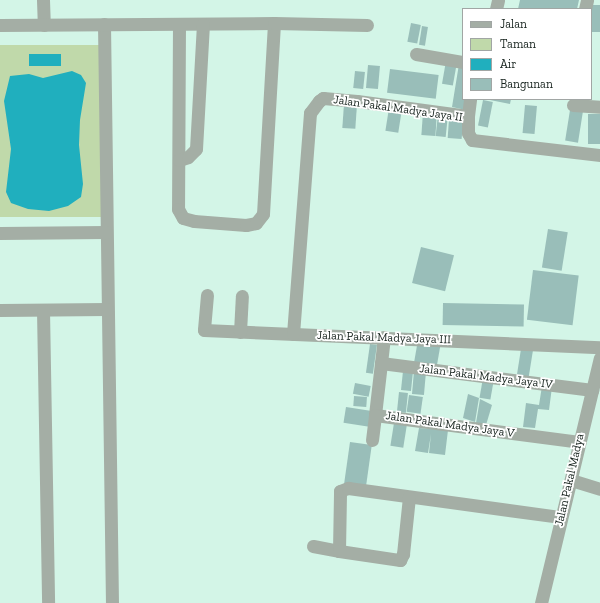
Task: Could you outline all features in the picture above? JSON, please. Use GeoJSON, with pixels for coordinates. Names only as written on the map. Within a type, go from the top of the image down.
{"type":"FeatureCollection","features":[{"type":"Feature","properties":{"kind":"street"},"geometry":{"type":"LineString","coordinates":[[43,0],[44,25]]}},
{"type":"Feature","properties":{"kind":"street"},"geometry":{"type":"LineString","coordinates":[[0,25],[274,23],[367,25]]}},
{"type":"Feature","properties":{"kind":"street"},"geometry":{"type":"LineString","coordinates":[[179,24],[178,209],[183,218],[246,225],[256,222],[263,214],[274,23]]}},
{"type":"Feature","properties":{"kind":"street"},"geometry":{"type":"LineString","coordinates":[[104,24],[112,603]]}},
{"type":"Feature","properties":{"kind":"street"},"geometry":{"type":"LineString","coordinates":[[178,160],[188,156],[196,149],[203,24]]}},
{"type":"Feature","properties":{"kind":"street"},"geometry":{"type":"LineString","coordinates":[[416,54],[462,62]]}},
{"type":"Feature","properties":{"kind":"street","name":"Jalan Pakal Madya Jaya II"},"geometry":{"type":"LineString","coordinates":[[293,334],[310,113],[315,105],[323,98],[468,116],[468,133],[472,140],[600,155]]}},
{"type":"Feature","properties":{"kind":"street"},"geometry":{"type":"LineString","coordinates":[[468,116],[470,100]]}},
{"type":"Feature","properties":{"kind":"street"},"geometry":{"type":"LineString","coordinates":[[573,105],[600,107]]}},
{"type":"Feature","properties":{"kind":"street"},"geometry":{"type":"LineString","coordinates":[[0,233],[106,232]]}},
{"type":"Feature","properties":{"kind":"street","name":"Jalan Pakal Madya Jaya III"},"geometry":{"type":"LineString","coordinates":[[207,295],[204,330],[600,347]]}},
{"type":"Feature","properties":{"kind":"street"},"geometry":{"type":"LineString","coordinates":[[240,332],[242,296]]}},
{"type":"Feature","properties":{"kind":"street"},"geometry":{"type":"LineString","coordinates":[[0,310],[107,309]]}},
{"type":"Feature","properties":{"kind":"street"},"geometry":{"type":"LineString","coordinates":[[43,310],[48,603]]}},
{"type":"Feature","properties":{"kind":"street","name":"Jalan Pakal Madya Jaya V"},"geometry":{"type":"LineString","coordinates":[[384,337],[374,415],[579,442]]}},
{"type":"Feature","properties":{"kind":"street","name":"Jalan Pakal Madya"},"geometry":{"type":"LineString","coordinates":[[540,603],[600,358]]}},
{"type":"Feature","properties":{"kind":"street","name":"Jalan Pakal Madya Jaya IV"},"geometry":{"type":"LineString","coordinates":[[381,363],[592,390]]}},
{"type":"Feature","properties":{"kind":"street"},"geometry":{"type":"LineString","coordinates":[[372,440],[374,415]]}},
{"type":"Feature","properties":{"kind":"street"},"geometry":{"type":"LineString","coordinates":[[571,480],[600,489]]}},
{"type":"Feature","properties":{"kind":"street"},"geometry":{"type":"LineString","coordinates":[[339,551],[340,491],[348,488],[409,497],[524,510],[562,517]]}},
{"type":"Feature","properties":{"kind":"street"},"geometry":{"type":"LineString","coordinates":[[313,546],[400,560],[403,554],[409,497]]}},
{"type":"Feature","properties":{"kind":"green space"},"geometry":{"type":"Polygon","coordinates":[[[0,45],[101,45],[101,217],[0,217],[0,45]]]}},
{"type":"Feature","properties":{"kind":"water"},"geometry":{"type":"Polygon","coordinates":[[[29,54],[61,54],[61,66],[29,66],[29,54]]]}},
{"type":"Feature","properties":{"kind":"water"},"geometry":{"type":"Polygon","coordinates":[[[72,71],[81,75],[86,83],[80,120],[79,145],[83,184],[81,197],[68,206],[49,211],[28,209],[11,203],[6,192],[11,149],[4,101],[10,76],[29,74],[43,78],[72,71]]]}},
{"type":"Feature","properties":{"kind":"building"},"geometry":{"type":"Polygon","coordinates":[[[520,0],[579,0],[577,8],[518,8],[520,0]]]}},
{"type":"Feature","properties":{"kind":"building"},"geometry":{"type":"Polygon","coordinates":[[[591,5],[600,5],[600,32],[592,32],[591,5]]]}},
{"type":"Feature","properties":{"kind":"building"},"geometry":{"type":"Polygon","coordinates":[[[411,23],[421,25],[417,44],[407,42],[411,23]]]}},
{"type":"Feature","properties":{"kind":"building"},"geometry":{"type":"Polygon","coordinates":[[[422,26],[428,27],[425,46],[419,45],[422,26]]]}},
{"type":"Feature","properties":{"kind":"building"},"geometry":{"type":"Polygon","coordinates":[[[446,61],[457,63],[453,86],[442,84],[446,61]]]}},
{"type":"Feature","properties":{"kind":"building"},"geometry":{"type":"Polygon","coordinates":[[[459,64],[462,65],[462,100],[468,100],[466,110],[452,107],[459,64]]]}},
{"type":"Feature","properties":{"kind":"building"},"geometry":{"type":"Polygon","coordinates":[[[368,65],[380,66],[378,89],[366,88],[368,65]]]}},
{"type":"Feature","properties":{"kind":"building"},"geometry":{"type":"Polygon","coordinates":[[[390,69],[439,75],[436,99],[387,93],[390,69]]]}},
{"type":"Feature","properties":{"kind":"building"},"geometry":{"type":"Polygon","coordinates":[[[355,71],[365,72],[363,89],[353,88],[355,71]]]}},
{"type":"Feature","properties":{"kind":"building"},"geometry":{"type":"Polygon","coordinates":[[[483,100],[493,102],[488,127],[478,126],[483,100]]]}},
{"type":"Feature","properties":{"kind":"building"},"geometry":{"type":"Polygon","coordinates":[[[490,100],[511,100],[510,104],[490,100]]]}},
{"type":"Feature","properties":{"kind":"building"},"geometry":{"type":"Polygon","coordinates":[[[344,104],[357,105],[355,129],[342,128],[344,104]]]}},
{"type":"Feature","properties":{"kind":"building"},"geometry":{"type":"Polygon","coordinates":[[[525,105],[537,106],[535,134],[523,133],[525,105]]]}},
{"type":"Feature","properties":{"kind":"building"},"geometry":{"type":"Polygon","coordinates":[[[389,108],[402,110],[398,133],[385,131],[389,108]]]}},
{"type":"Feature","properties":{"kind":"building"},"geometry":{"type":"Polygon","coordinates":[[[570,110],[583,112],[578,143],[565,141],[570,110]]]}},
{"type":"Feature","properties":{"kind":"building"},"geometry":{"type":"Polygon","coordinates":[[[423,112],[437,113],[435,136],[421,135],[423,112]]]}},
{"type":"Feature","properties":{"kind":"building"},"geometry":{"type":"Polygon","coordinates":[[[438,114],[448,115],[446,137],[436,136],[438,114]]]}},
{"type":"Feature","properties":{"kind":"building"},"geometry":{"type":"Polygon","coordinates":[[[588,114],[600,114],[600,144],[588,144],[588,114]]]}},
{"type":"Feature","properties":{"kind":"building"},"geometry":{"type":"Polygon","coordinates":[[[449,119],[463,120],[462,139],[448,138],[449,119]]]}},
{"type":"Feature","properties":{"kind":"building"},"geometry":{"type":"Polygon","coordinates":[[[548,229],[568,232],[562,271],[542,268],[548,229]]]}},
{"type":"Feature","properties":{"kind":"building"},"geometry":{"type":"Polygon","coordinates":[[[421,247],[454,255],[445,291],[412,283],[421,247]]]}},
{"type":"Feature","properties":{"kind":"building"},"geometry":{"type":"Polygon","coordinates":[[[533,270],[579,276],[573,325],[527,320],[533,270]]]}},
{"type":"Feature","properties":{"kind":"building"},"geometry":{"type":"Polygon","coordinates":[[[443,303],[524,304],[524,326],[443,325],[443,303]]]}},
{"type":"Feature","properties":{"kind":"building"},"geometry":{"type":"Polygon","coordinates":[[[418,340],[441,344],[437,367],[414,363],[418,340]]]}},
{"type":"Feature","properties":{"kind":"building"},"geometry":{"type":"Polygon","coordinates":[[[370,344],[377,345],[373,374],[366,373],[370,344]]]}},
{"type":"Feature","properties":{"kind":"building"},"geometry":{"type":"Polygon","coordinates":[[[521,349],[533,351],[528,379],[517,377],[521,349]]]}},
{"type":"Feature","properties":{"kind":"building"},"geometry":{"type":"Polygon","coordinates":[[[403,371],[413,372],[411,391],[401,390],[403,371]]]}},
{"type":"Feature","properties":{"kind":"building"},"geometry":{"type":"Polygon","coordinates":[[[414,371],[426,372],[424,395],[412,394],[414,371]]]}},
{"type":"Feature","properties":{"kind":"building"},"geometry":{"type":"Polygon","coordinates":[[[483,378],[494,380],[490,400],[480,398],[483,378]]]}},
{"type":"Feature","properties":{"kind":"building"},"geometry":{"type":"Polygon","coordinates":[[[355,383],[371,386],[369,397],[353,394],[355,383]]]}},
{"type":"Feature","properties":{"kind":"building"},"geometry":{"type":"Polygon","coordinates":[[[542,386],[552,387],[549,410],[538,409],[535,428],[523,427],[526,403],[539,405],[542,386]]]}},
{"type":"Feature","properties":{"kind":"building"},"geometry":{"type":"Polygon","coordinates":[[[399,392],[408,393],[406,413],[397,412],[399,392]]]}},
{"type":"Feature","properties":{"kind":"building"},"geometry":{"type":"Polygon","coordinates":[[[468,394],[479,398],[475,422],[463,418],[468,394]]]}},
{"type":"Feature","properties":{"kind":"building"},"geometry":{"type":"Polygon","coordinates":[[[409,395],[423,397],[420,414],[407,412],[409,395]]]}},
{"type":"Feature","properties":{"kind":"building"},"geometry":{"type":"Polygon","coordinates":[[[354,396],[367,397],[366,407],[353,406],[354,396]]]}},
{"type":"Feature","properties":{"kind":"building"},"geometry":{"type":"Polygon","coordinates":[[[480,399],[492,405],[486,425],[476,423],[480,399]]]}},
{"type":"Feature","properties":{"kind":"building"},"geometry":{"type":"Polygon","coordinates":[[[346,407],[372,411],[369,427],[343,423],[346,407]]]}},
{"type":"Feature","properties":{"kind":"building"},"geometry":{"type":"Polygon","coordinates":[[[394,423],[407,425],[403,448],[390,446],[394,423]]]}},
{"type":"Feature","properties":{"kind":"building"},"geometry":{"type":"Polygon","coordinates":[[[419,428],[448,430],[445,455],[429,453],[431,434],[428,453],[415,451],[419,428]]]}},
{"type":"Feature","properties":{"kind":"building"},"geometry":{"type":"Polygon","coordinates":[[[350,442],[372,445],[366,488],[344,485],[350,442]]]}}]}
